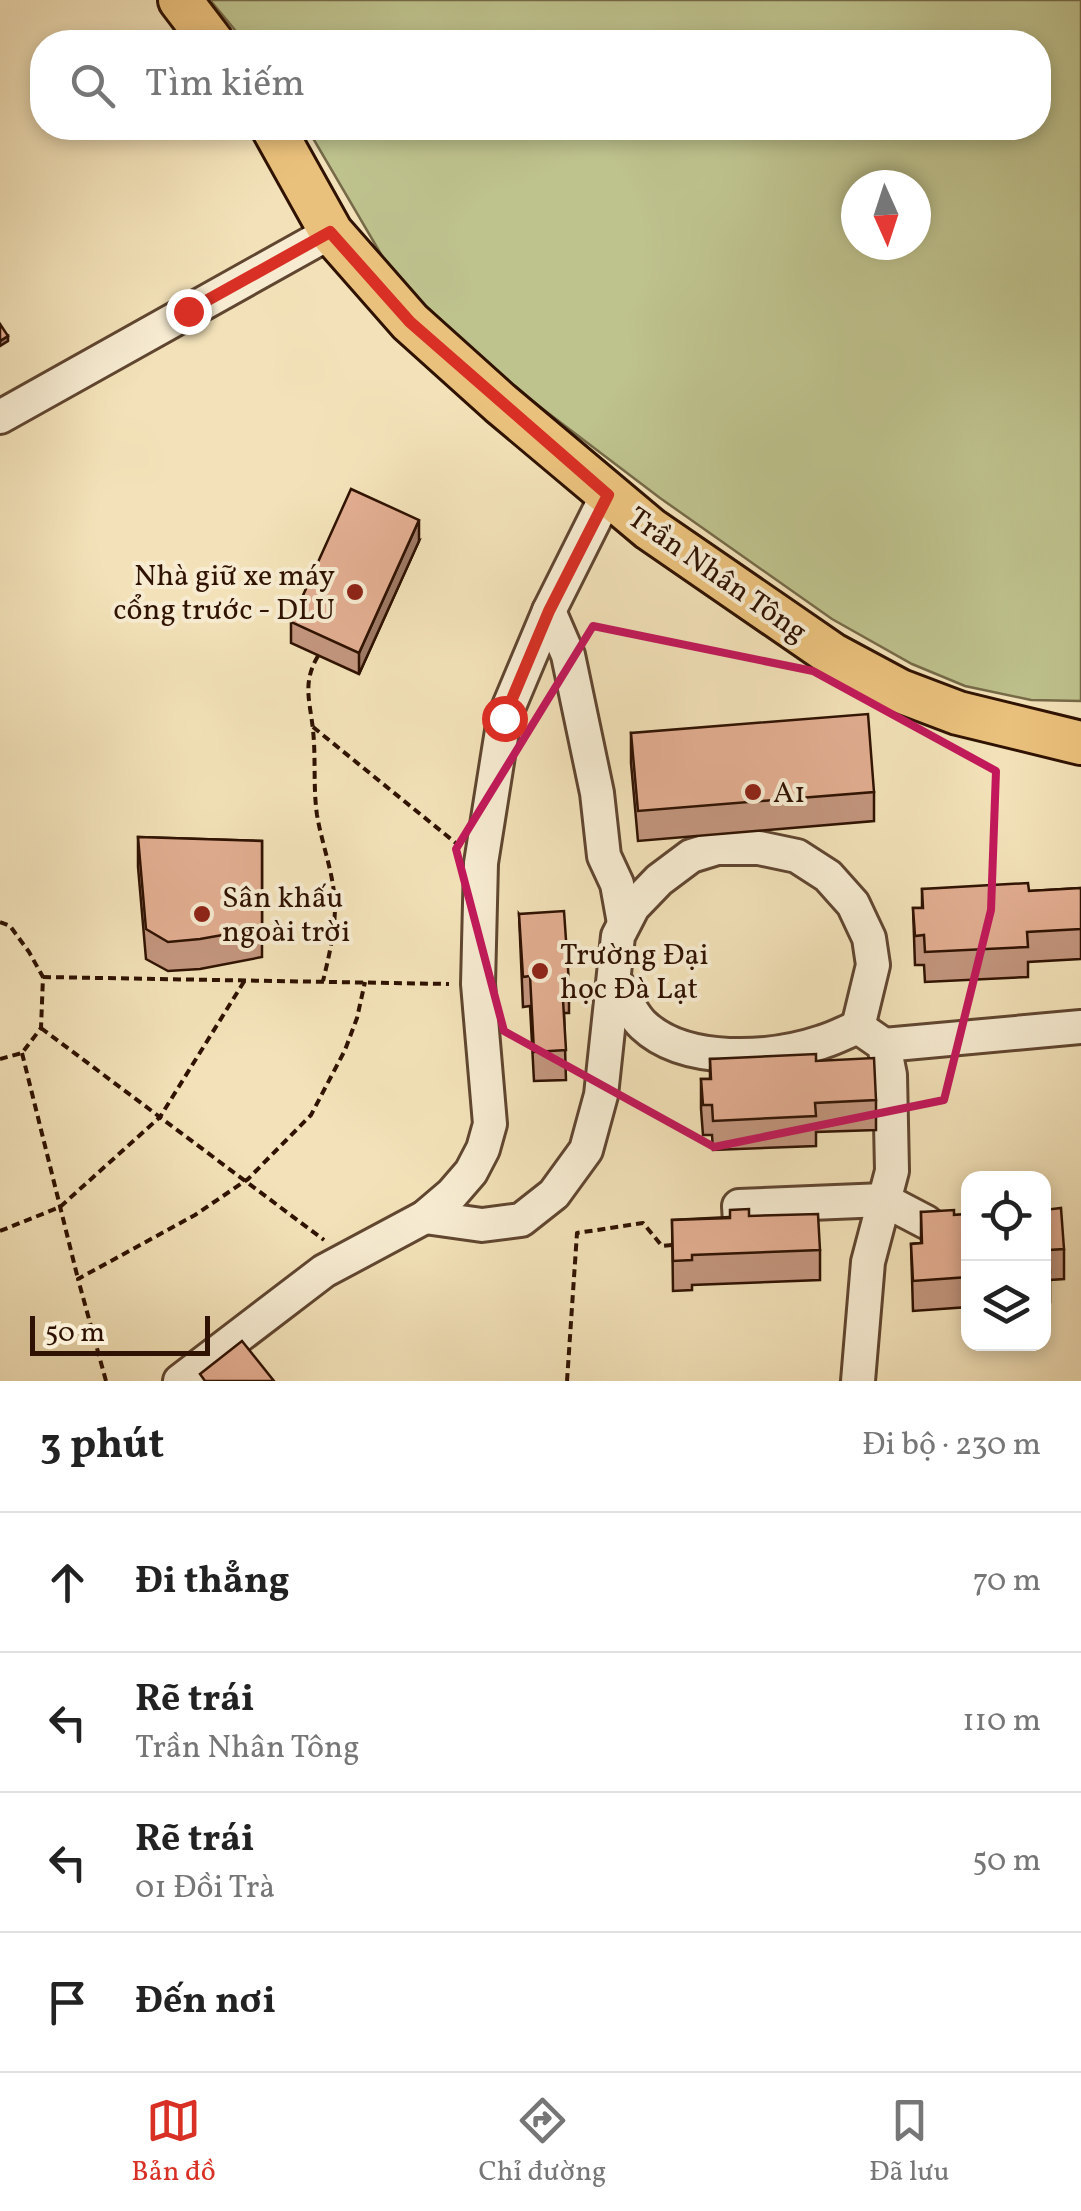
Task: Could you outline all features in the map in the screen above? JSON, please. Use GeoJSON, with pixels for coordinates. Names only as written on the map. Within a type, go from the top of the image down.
{"type":"FeatureCollection","features":[{"type":"Feature","properties":{"kind":"main road"},"geometry":{"type":"LineString","coordinates":[[180,0],[203,30]]}},
{"type":"Feature","properties":{"kind":"main road","name":"Trần Nhân Tông"},"geometry":{"type":"LineString","coordinates":[[280,140],[330,232],[410,322],[650,529],[832,656],[900,692],[958,714],[1081,744]]}},
{"type":"Feature","properties":{"kind":"main road","name":"Trần Nhân Tông"},"geometry":{"type":"LineString","coordinates":[[1014,728],[1081,718]]}},
{"type":"Feature","properties":{"kind":"street"},"geometry":{"type":"LineString","coordinates":[[0,417],[330,232]]}},
{"type":"Feature","properties":{"kind":"street"},"geometry":{"type":"LineString","coordinates":[[180,1381],[324,1271],[425,1217],[452,1194],[483,1150],[490,1124],[478,984],[481,863],[504,718],[549,611],[608,495]]}},
{"type":"Feature","properties":{"kind":"street"},"geometry":{"type":"LineString","coordinates":[[549,611],[568,655],[597,792],[604,856],[617,884],[624,923]]}},
{"type":"Feature","properties":{"kind":"street"},"geometry":{"type":"LineString","coordinates":[[425,1217],[482,1225],[521,1220],[554,1194],[586,1150],[601,1095],[618,936],[632,907],[659,880],[691,856],[717,848],[759,848],[796,856],[828,876],[854,904],[869,938],[873,965],[871,1036],[890,1076],[892,1171],[868,1262],[858,1381]]}},
{"type":"Feature","properties":{"kind":"street"},"geometry":{"type":"LineString","coordinates":[[614,979],[642,1024],[676,1047],[708,1052],[771,1054],[871,1036],[1081,1027]]}},
{"type":"Feature","properties":{"kind":"street"},"geometry":{"type":"LineString","coordinates":[[708,1052],[715,1086]]}},
{"type":"Feature","properties":{"kind":"street"},"geometry":{"type":"LineString","coordinates":[[740,1222],[739,1206],[884,1200],[926,1222]]}},
{"type":"Feature","properties":{"kind":"path"},"geometry":{"type":"LineString","coordinates":[[318,656],[309,672],[308,704],[313,727],[317,813],[335,907],[334,936],[323,982]]}},
{"type":"Feature","properties":{"kind":"path"},"geometry":{"type":"LineString","coordinates":[[313,727],[481,863]]}},
{"type":"Feature","properties":{"kind":"path"},"geometry":{"type":"LineString","coordinates":[[0,922],[10,926],[30,952],[43,978],[41,1028],[22,1053],[0,1060]]}},
{"type":"Feature","properties":{"kind":"path"},"geometry":{"type":"LineString","coordinates":[[43,978],[478,984]]}},
{"type":"Feature","properties":{"kind":"path"},"geometry":{"type":"LineString","coordinates":[[0,1230],[60,1206],[160,1117],[245,980]]}},
{"type":"Feature","properties":{"kind":"path"},"geometry":{"type":"LineString","coordinates":[[78,1279],[244,1182],[311,1115],[357,1018],[365,982]]}},
{"type":"Feature","properties":{"kind":"path"},"geometry":{"type":"LineString","coordinates":[[41,1028],[348,1258]]}},
{"type":"Feature","properties":{"kind":"path"},"geometry":{"type":"LineString","coordinates":[[22,1053],[106,1381]]}},
{"type":"Feature","properties":{"kind":"path"},"geometry":{"type":"LineString","coordinates":[[566,1381],[577,1233],[643,1223],[662,1246],[682,1245]]}},
{"type":"Feature","properties":{"kind":"highlighted area"},"geometry":{"type":"Polygon","coordinates":[[[593,626],[813,671],[996,771],[991,910],[944,1100],[714,1147],[504,1031],[456,849],[593,626]]]}},
{"type":"Feature","properties":{"kind":"green space"},"geometry":{"type":"Polygon","coordinates":[[[210,0],[1081,0],[1081,701],[1031,700],[965,686],[912,664],[832,619],[660,498],[486,366],[424,307],[382,256],[314,140],[1051,140],[1051,30],[235,30],[210,0]]]}},
{"type":"Feature","properties":{"kind":"building"},"geometry":{"type":"Polygon","coordinates":[[[0,324],[8,336],[0,341],[0,324]]]}},
{"type":"Feature","properties":{"kind":"building","name":"Nhà giữ xe máy cổng trước - DLU"},"geometry":{"type":"Polygon","coordinates":[[[351,489],[419,520],[359,653],[291,622],[351,489]]]}},
{"type":"Feature","properties":{"kind":"building","name":"A1"},"geometry":{"type":"Polygon","coordinates":[[[868,714],[874,792],[638,811],[631,733],[868,714]]]}},
{"type":"Feature","properties":{"kind":"building","name":"Sân khấu ngoài trời"},"geometry":{"type":"Polygon","coordinates":[[[138,837],[262,841],[262,928],[168,942],[146,929],[138,837]]]}},
{"type":"Feature","properties":{"kind":"building"},"geometry":{"type":"Polygon","coordinates":[[[1028,883],[1029,891],[1081,888],[1081,929],[1027,932],[1028,947],[925,952],[924,935],[915,936],[913,908],[923,908],[922,889],[1028,883]]]}},
{"type":"Feature","properties":{"kind":"building"},"geometry":{"type":"Polygon","coordinates":[[[564,911],[569,983],[562,983],[566,1050],[534,1052],[530,976],[523,977],[519,914],[564,911]]]}},
{"type":"Feature","properties":{"kind":"building"},"geometry":{"type":"Polygon","coordinates":[[[816,1054],[816,1061],[874,1058],[876,1100],[815,1103],[816,1116],[713,1121],[712,1105],[703,1105],[701,1079],[711,1079],[710,1059],[816,1054]]]}},
{"type":"Feature","properties":{"kind":"building"},"geometry":{"type":"Polygon","coordinates":[[[1061,1208],[1064,1249],[1051,1250],[1051,1209],[1061,1208]]]}},
{"type":"Feature","properties":{"kind":"building"},"geometry":{"type":"Polygon","coordinates":[[[749,1209],[749,1216],[818,1214],[820,1250],[692,1255],[692,1260],[673,1261],[672,1220],[730,1218],[730,1210],[749,1209]]]}},
{"type":"Feature","properties":{"kind":"building"},"geometry":{"type":"Polygon","coordinates":[[[954,1210],[954,1215],[961,1214],[961,1278],[913,1281],[911,1244],[922,1243],[921,1212],[954,1210]]]}},
{"type":"Feature","properties":{"kind":"building"},"geometry":{"type":"Polygon","coordinates":[[[242,1341],[274,1381],[205,1381],[200,1374],[242,1341]]]}},
{"type":"Feature","properties":{"kind":"place","name":"Nhà giữ xe máy cổng trước - DLU"},"geometry":{"type":"Point","coordinates":[355,592]}},
{"type":"Feature","properties":{"kind":"place","name":"A1"},"geometry":{"type":"Point","coordinates":[753,792]}},
{"type":"Feature","properties":{"kind":"place","name":"Sân khấu ngoài trời"},"geometry":{"type":"Point","coordinates":[202,914]}},
{"type":"Feature","properties":{"kind":"place","name":"Trường Đại học Đà Lạt"},"geometry":{"type":"Point","coordinates":[540,971]}},
{"type":"Feature","properties":{"kind":"route"},"geometry":{"type":"LineString","coordinates":[[188,311],[330,232],[410,322],[608,495],[549,611],[504,718]]}}]}
